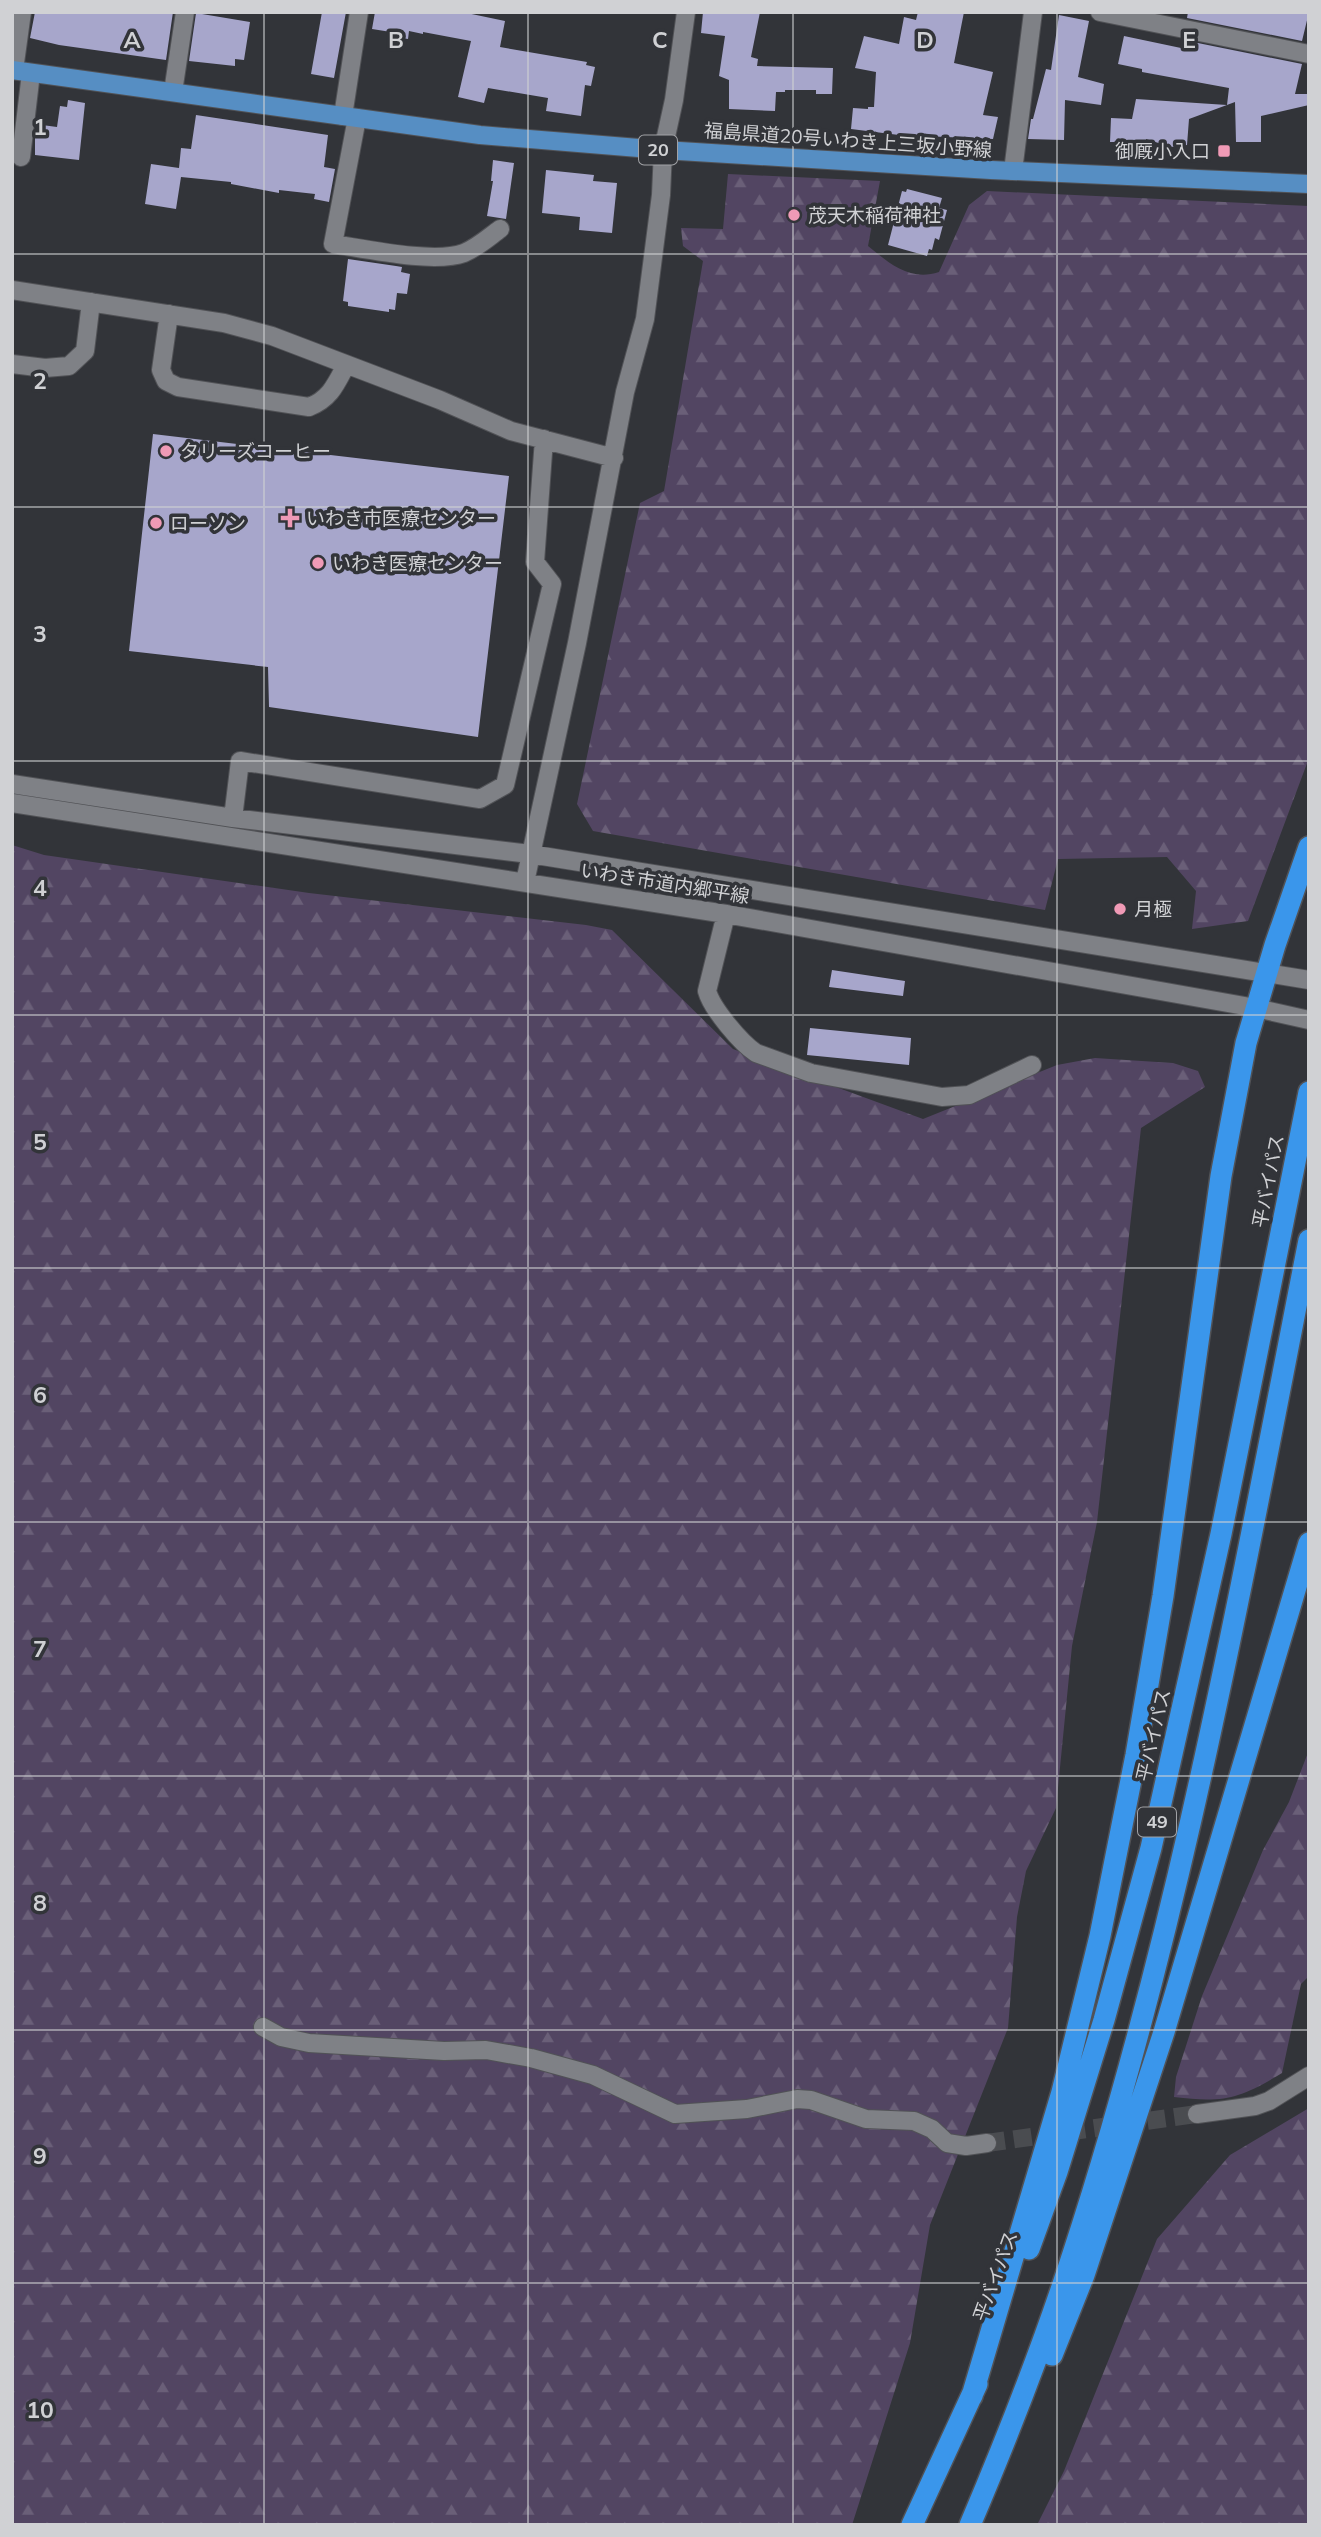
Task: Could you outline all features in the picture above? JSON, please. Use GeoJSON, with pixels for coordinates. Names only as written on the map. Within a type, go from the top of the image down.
{"type":"FeatureCollection","features":[{"type":"Feature","properties":{"kind":"highway"},"geometry":{"type":"LineString","coordinates":[[972,2396],[1062,2092],[1110,1884],[1136,1755],[1163,1596],[1221,1176],[1246,1043],[1309,847]]}},
{"type":"Feature","properties":{"kind":"highway","name":"平バイパス"},"geometry":{"type":"LineString","coordinates":[[912,2525],[1003,2322],[1057,2172],[1104,2020],[1151,1849],[1221,1534],[1309,1092]]}},
{"type":"Feature","properties":{"kind":"highway","name":"49"},"geometry":{"type":"LineString","coordinates":[[970,2525],[1021,2401],[1064,2281],[1135,2045],[1183,1851],[1309,1240]]}},
{"type":"Feature","properties":{"kind":"highway"},"geometry":{"type":"LineString","coordinates":[[978,2525],[1023,2429],[1084,2276],[1164,2032],[1309,1543]]}},
{"type":"Feature","properties":{"kind":"main road","name":"福島県道20号いわき上三坂小野線"},"geometry":{"type":"LineString","coordinates":[[19,71],[480,135],[663,150],[1013,171],[1309,184]]}},
{"type":"Feature","properties":{"kind":"street"},"geometry":{"type":"LineString","coordinates":[[21,157],[19,71],[22,12]]}},
{"type":"Feature","properties":{"kind":"street"},"geometry":{"type":"LineString","coordinates":[[173,92],[185,12]]}},
{"type":"Feature","properties":{"kind":"street"},"geometry":{"type":"LineString","coordinates":[[359,12],[350,117],[333,244],[450,257],[479,245],[500,229]]}},
{"type":"Feature","properties":{"kind":"street"},"geometry":{"type":"LineString","coordinates":[[525,882],[574,656],[625,392],[645,319],[661,195],[663,150],[674,100],[686,12]]}},
{"type":"Feature","properties":{"kind":"street"},"geometry":{"type":"LineString","coordinates":[[1013,171],[1033,12]]}},
{"type":"Feature","properties":{"kind":"street"},"geometry":{"type":"LineString","coordinates":[[1100,12],[1309,54]]}},
{"type":"Feature","properties":{"kind":"street"},"geometry":{"type":"LineString","coordinates":[[12,290],[224,323],[272,336],[511,431],[614,458]]}},
{"type":"Feature","properties":{"kind":"street"},"geometry":{"type":"LineString","coordinates":[[12,364],[45,368],[69,366],[85,351],[91,302]]}},
{"type":"Feature","properties":{"kind":"street"},"geometry":{"type":"LineString","coordinates":[[169,314],[161,370],[166,381],[178,387],[309,407],[321,402],[331,393],[346,365]]}},
{"type":"Feature","properties":{"kind":"street"},"geometry":{"type":"LineString","coordinates":[[233,818],[240,761],[480,799],[505,785],[552,584],[535,562],[544,439]]}},
{"type":"Feature","properties":{"kind":"street","name":"いわき市道内郷平線"},"geometry":{"type":"LineString","coordinates":[[12,784],[233,818],[530,854],[1309,980]]}},
{"type":"Feature","properties":{"kind":"street","name":"いわき市道内郷平線"},"geometry":{"type":"LineString","coordinates":[[12,803],[726,914],[1256,1008],[1309,1020]]}},
{"type":"Feature","properties":{"kind":"street"},"geometry":{"type":"LineString","coordinates":[[726,914],[707,991],[715,1008],[748,1048],[756,1053],[811,1073],[942,1097],[970,1096],[1032,1065]]}},
{"type":"Feature","properties":{"kind":"street"},"geometry":{"type":"LineString","coordinates":[[263,2027],[281,2036],[309,2043],[444,2051],[486,2050],[531,2058],[593,2075],[676,2114],[747,2109],[797,2099],[811,2100],[866,2119],[914,2121],[932,2129],[947,2143],[966,2146],[987,2143]]}},
{"type":"Feature","properties":{"kind":"street"},"geometry":{"type":"LineString","coordinates":[[1197,2114],[1255,2106],[1269,2101],[1309,2076]]}},
{"type":"Feature","properties":{"kind":"green space"},"geometry":{"type":"Polygon","coordinates":[[[728,174],[880,181],[868,246],[900,269],[919,275],[939,272],[969,205],[987,191],[1309,206],[1309,758],[1248,921],[1192,929],[1196,891],[1167,857],[1058,859],[1045,910],[593,831],[577,804],[640,503],[664,491],[703,261],[683,246],[681,228],[723,229],[728,174]]]}},
{"type":"Feature","properties":{"kind":"green space"},"geometry":{"type":"Polygon","coordinates":[[[12,845],[44,855],[309,893],[612,930],[733,1049],[923,1119],[1057,1065],[1095,1058],[1173,1063],[1198,1071],[1205,1087],[1141,1128],[1097,1522],[1072,1646],[1056,1808],[1026,1871],[1017,1917],[1008,2028],[930,2225],[910,2343],[852,2525],[12,2525],[12,845]]]}},
{"type":"Feature","properties":{"kind":"green space"},"geometry":{"type":"Polygon","coordinates":[[[1309,1750],[1309,1976],[1301,1984],[1282,2073],[1254,2089],[1231,2097],[1174,2097],[1176,2077],[1202,1996],[1263,1850],[1289,1802],[1309,1750]]]}},
{"type":"Feature","properties":{"kind":"green space"},"geometry":{"type":"Polygon","coordinates":[[[1309,2108],[1309,2525],[1037,2525],[1064,2471],[1157,2239],[1230,2155],[1309,2108]]]}},
{"type":"Feature","properties":{"kind":"building"},"geometry":{"type":"Polygon","coordinates":[[[35,12],[173,12],[166,60],[59,45],[30,38],[35,12]]]}},
{"type":"Feature","properties":{"kind":"building"},"geometry":{"type":"Polygon","coordinates":[[[322,12],[346,12],[334,78],[311,74],[322,12]]]}},
{"type":"Feature","properties":{"kind":"building"},"geometry":{"type":"Polygon","coordinates":[[[375,12],[462,12],[505,21],[500,47],[587,62],[586,65],[595,67],[591,86],[585,85],[581,116],[546,111],[548,98],[488,88],[484,103],[458,97],[471,41],[409,31],[408,39],[390,36],[391,32],[372,29],[375,12]]]}},
{"type":"Feature","properties":{"kind":"building"},"geometry":{"type":"Polygon","coordinates":[[[703,12],[760,12],[751,57],[758,59],[757,66],[833,68],[832,94],[816,94],[816,90],[785,90],[776,92],[775,111],[729,109],[729,80],[719,76],[725,36],[701,33],[703,12]]]}},
{"type":"Feature","properties":{"kind":"building"},"geometry":{"type":"Polygon","coordinates":[[[918,12],[964,12],[954,63],[993,72],[983,115],[998,117],[993,139],[899,135],[851,129],[853,108],[874,107],[876,72],[855,68],[864,36],[899,44],[904,17],[916,20],[918,12]]]}},
{"type":"Feature","properties":{"kind":"building"},"geometry":{"type":"Polygon","coordinates":[[[1188,12],[1309,12],[1302,41],[1187,18],[1188,12]]]}},
{"type":"Feature","properties":{"kind":"building"},"geometry":{"type":"Polygon","coordinates":[[[196,13],[250,22],[244,60],[235,59],[235,66],[189,61],[196,13]]]}},
{"type":"Feature","properties":{"kind":"building"},"geometry":{"type":"Polygon","coordinates":[[[1059,15],[1089,21],[1078,77],[1104,84],[1101,105],[1065,100],[1064,140],[1028,139],[1046,69],[1051,70],[1059,15]]]}},
{"type":"Feature","properties":{"kind":"building"},"geometry":{"type":"Polygon","coordinates":[[[1124,36],[1181,48],[1183,40],[1302,64],[1295,94],[1309,94],[1309,105],[1261,116],[1261,142],[1236,142],[1235,102],[1227,105],[1229,88],[1142,72],[1142,69],[1118,64],[1124,36]]]}},
{"type":"Feature","properties":{"kind":"building"},"geometry":{"type":"Polygon","coordinates":[[[1136,99],[1227,105],[1189,119],[1187,145],[1171,147],[1146,139],[1146,144],[1110,142],[1111,118],[1132,119],[1136,99]]]}},
{"type":"Feature","properties":{"kind":"building"},"geometry":{"type":"Polygon","coordinates":[[[68,100],[85,103],[79,160],[35,155],[35,134],[42,125],[57,127],[60,106],[67,107],[68,100]]]}},
{"type":"Feature","properties":{"kind":"building"},"geometry":{"type":"Polygon","coordinates":[[[196,115],[328,135],[324,167],[335,169],[329,202],[314,199],[315,194],[279,190],[279,193],[231,182],[181,177],[176,209],[145,204],[151,164],[179,168],[181,148],[191,149],[196,115]]]}},
{"type":"Feature","properties":{"kind":"building"},"geometry":{"type":"Polygon","coordinates":[[[493,160],[514,163],[506,219],[487,216],[493,181],[493,160]]]}},
{"type":"Feature","properties":{"kind":"building"},"geometry":{"type":"Polygon","coordinates":[[[546,170],[594,175],[593,181],[617,183],[612,233],[579,230],[580,217],[542,213],[546,170]]]}},
{"type":"Feature","properties":{"kind":"building"},"geometry":{"type":"Polygon","coordinates":[[[907,189],[942,198],[939,208],[947,210],[939,240],[935,238],[932,250],[929,249],[927,256],[888,245],[902,191],[906,192],[907,189]]]}},
{"type":"Feature","properties":{"kind":"building"},"geometry":{"type":"Polygon","coordinates":[[[348,259],[402,267],[401,272],[410,274],[407,294],[397,293],[395,310],[389,309],[389,312],[348,306],[348,302],[343,301],[348,259]]]}},
{"type":"Feature","properties":{"kind":"building","name":"いわき医療センター"},"geometry":{"type":"Polygon","coordinates":[[[153,434],[509,476],[478,737],[269,707],[268,667],[129,651],[153,434]]]}},
{"type":"Feature","properties":{"kind":"building"},"geometry":{"type":"Polygon","coordinates":[[[832,970],[905,981],[903,996],[829,987],[832,970]]]}},
{"type":"Feature","properties":{"kind":"building"},"geometry":{"type":"Polygon","coordinates":[[[810,1028],[911,1038],[909,1065],[807,1055],[810,1028]]]}},
{"type":"Feature","properties":{"kind":"tunnel"},"geometry":{"type":"LineString","coordinates":[[987,2143],[1197,2114]]}},
{"type":"Feature","properties":{"kind":"place","name":"御厩小入口"},"geometry":{"type":"Point","coordinates":[1224,151]}},
{"type":"Feature","properties":{"kind":"place","name":"茂天木稲荷神社"},"geometry":{"type":"Point","coordinates":[794,215]}},
{"type":"Feature","properties":{"kind":"place","name":"タリーズコーヒー"},"geometry":{"type":"Point","coordinates":[166,451]}},
{"type":"Feature","properties":{"kind":"place","name":"いわき市医療センター"},"geometry":{"type":"Point","coordinates":[290,518]}},
{"type":"Feature","properties":{"kind":"place","name":"ローソン"},"geometry":{"type":"Point","coordinates":[156,523]}},
{"type":"Feature","properties":{"kind":"place","name":"いわき医療センター"},"geometry":{"type":"Point","coordinates":[318,563]}},
{"type":"Feature","properties":{"kind":"place","name":"月極"},"geometry":{"type":"Point","coordinates":[1120,909]}}]}
